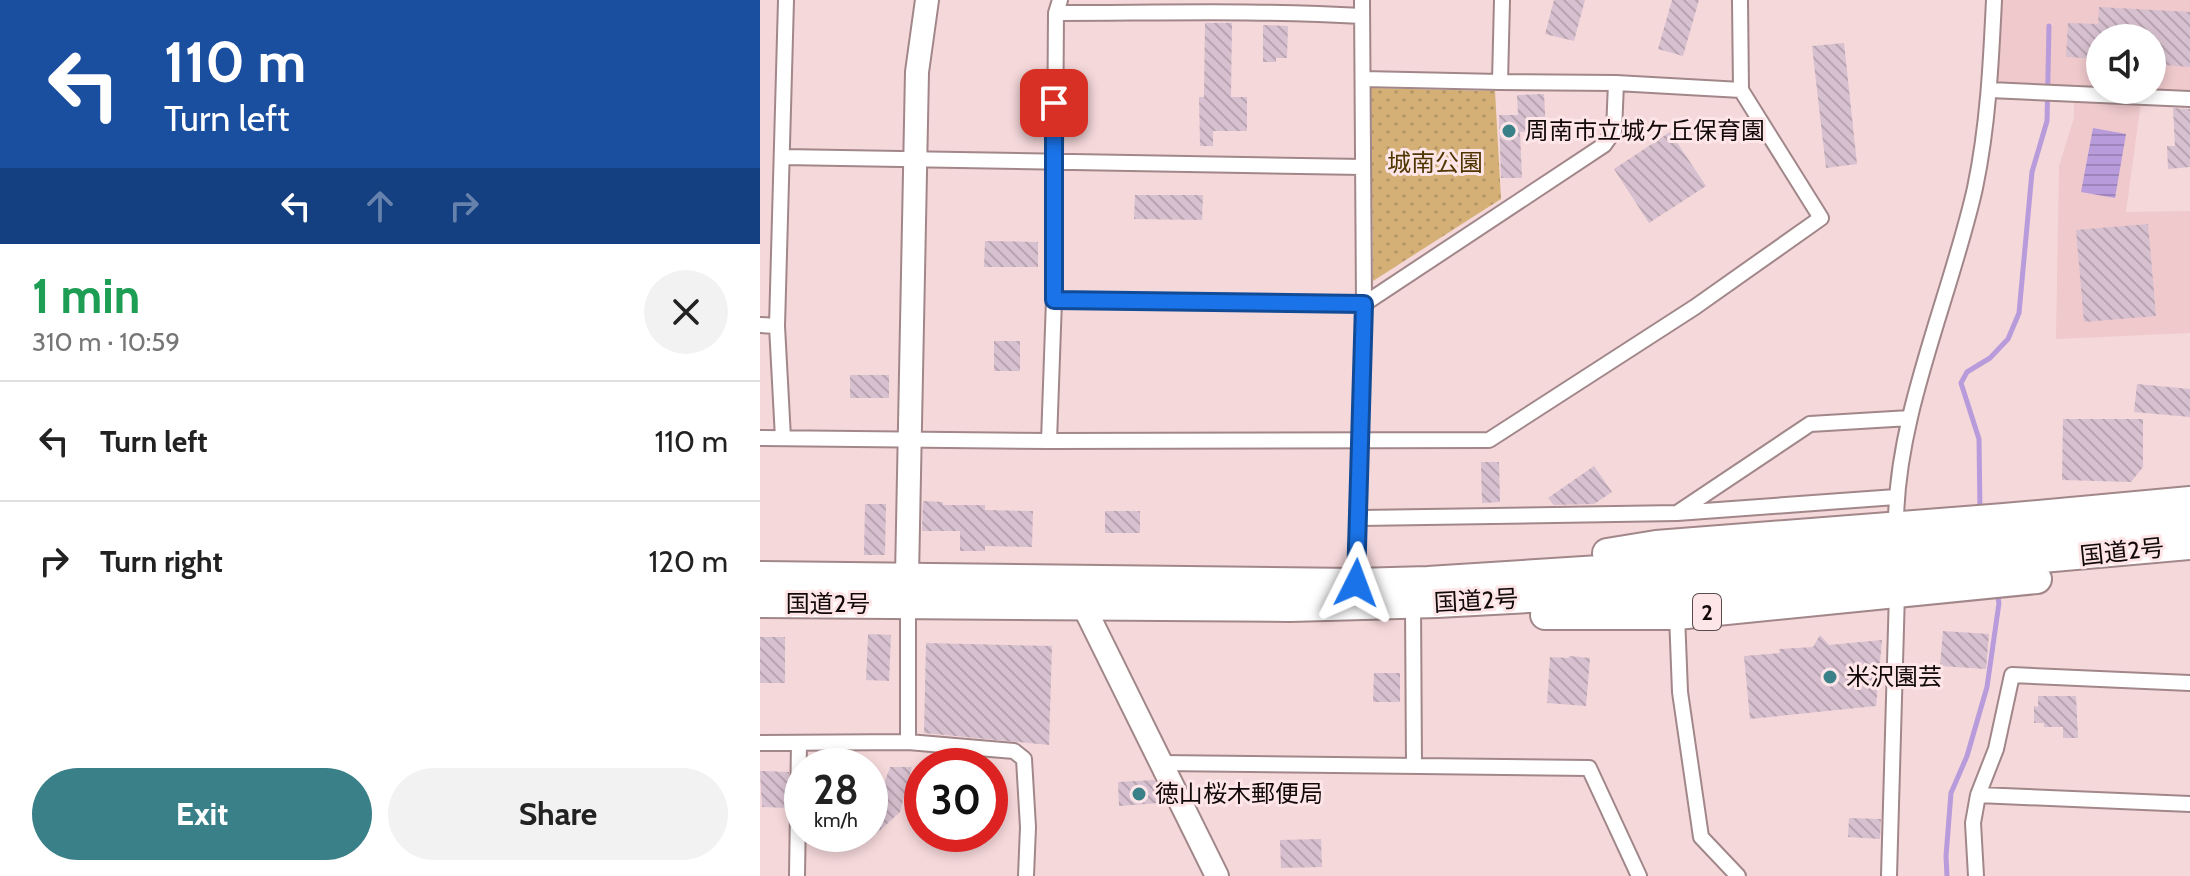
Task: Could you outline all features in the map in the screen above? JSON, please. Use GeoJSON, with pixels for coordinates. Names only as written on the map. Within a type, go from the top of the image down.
{"type":"FeatureCollection","features":[{"type":"Feature","properties":{"kind":"highway","name":"2"},"geometry":{"type":"LineString","coordinates":[[1426,596],[1481,614],[1677,615],[1897,592],[1965,555],[2004,518],[2187,533]]}},
{"type":"Feature","properties":{"kind":"highway","name":"2"},"geometry":{"type":"LineString","coordinates":[[1426,596],[1656,545],[1896,527],[1965,555]]}},
{"type":"Feature","properties":{"kind":"highway","name":"国道2号"},"geometry":{"type":"LineString","coordinates":[[760,603],[1290,607],[1426,596],[1676,590],[1965,555],[2019,561],[2187,533]]}},
{"type":"Feature","properties":{"kind":"highway","name":"国道2号"},"geometry":{"type":"LineString","coordinates":[[760,576],[1356,583],[1426,596]]}},
{"type":"Feature","properties":{"kind":"street"},"geometry":{"type":"LineString","coordinates":[[783,438],[777,326],[786,0]]}},
{"type":"Feature","properties":{"kind":"street"},"geometry":{"type":"LineString","coordinates":[[907,576],[917,72],[927,0]]}},
{"type":"Feature","properties":{"kind":"street"},"geometry":{"type":"LineString","coordinates":[[1356,583],[1364,304],[1362,0]]}},
{"type":"Feature","properties":{"kind":"street"},"geometry":{"type":"LineString","coordinates":[[1500,82],[1502,0]]}},
{"type":"Feature","properties":{"kind":"street"},"geometry":{"type":"LineString","coordinates":[[760,438],[1489,440],[1695,307],[1821,218],[1741,90],[1740,0]]}},
{"type":"Feature","properties":{"kind":"street"},"geometry":{"type":"LineString","coordinates":[[1896,527],[1896,497],[1910,418],[1975,187],[1990,90],[1994,0]]}},
{"type":"Feature","properties":{"kind":"street"},"geometry":{"type":"LineString","coordinates":[[1049,441],[1058,7],[1229,7],[1362,16]]}},
{"type":"Feature","properties":{"kind":"street"},"geometry":{"type":"LineString","coordinates":[[1363,79],[1616,83],[1741,90]]}},
{"type":"Feature","properties":{"kind":"street"},"geometry":{"type":"LineString","coordinates":[[1054,300],[1364,304],[1604,145],[1614,131],[1616,83]]}},
{"type":"Feature","properties":{"kind":"street"},"geometry":{"type":"LineString","coordinates":[[1990,90],[2190,99]]}},
{"type":"Feature","properties":{"kind":"street"},"geometry":{"type":"LineString","coordinates":[[783,157],[1363,167]]}},
{"type":"Feature","properties":{"kind":"street"},"geometry":{"type":"LineString","coordinates":[[760,325],[777,326]]}},
{"type":"Feature","properties":{"kind":"street"},"geometry":{"type":"LineString","coordinates":[[1677,513],[1810,424],[1910,418]]}},
{"type":"Feature","properties":{"kind":"street"},"geometry":{"type":"LineString","coordinates":[[1360,518],[1677,513],[1896,497]]}},
{"type":"Feature","properties":{"kind":"street"},"geometry":{"type":"LineString","coordinates":[[1889,876],[1897,592]]}},
{"type":"Feature","properties":{"kind":"street"},"geometry":{"type":"LineString","coordinates":[[1414,765],[1426,596]]}},
{"type":"Feature","properties":{"kind":"street"},"geometry":{"type":"LineString","coordinates":[[908,604],[908,742]]}},
{"type":"Feature","properties":{"kind":"street"},"geometry":{"type":"LineString","coordinates":[[1084,607],[1217,876]]}},
{"type":"Feature","properties":{"kind":"street"},"geometry":{"type":"LineString","coordinates":[[1677,615],[1680,692],[1701,837],[1738,876]]}},
{"type":"Feature","properties":{"kind":"street"},"geometry":{"type":"LineString","coordinates":[[1976,876],[1973,823],[1978,795],[1996,749],[2012,675],[2190,683]]}},
{"type":"Feature","properties":{"kind":"street"},"geometry":{"type":"LineString","coordinates":[[760,743],[908,742],[1014,751],[1024,759],[1028,827],[1026,876]]}},
{"type":"Feature","properties":{"kind":"street"},"geometry":{"type":"LineString","coordinates":[[797,876],[799,743]]}},
{"type":"Feature","properties":{"kind":"street"},"geometry":{"type":"LineString","coordinates":[[1161,763],[1589,768],[1639,876]]}},
{"type":"Feature","properties":{"kind":"street"},"geometry":{"type":"LineString","coordinates":[[1978,795],[2190,804]]}},
{"type":"Feature","properties":{"kind":"shaded area"},"geometry":{"type":"Polygon","coordinates":[[[2001,0],[2190,0],[2190,92],[2166,93],[2166,24],[2086,24],[2086,104],[2141,104],[2126,212],[2190,211],[2190,333],[2056,339],[2059,166],[2074,118],[2074,104],[2067,88],[2005,85],[1997,81],[2001,0]]]}},
{"type":"Feature","properties":{"kind":"shaded area"},"geometry":{"type":"Polygon","coordinates":[[[2093,128],[2126,134],[2115,198],[2081,192],[2093,128]]]}},
{"type":"Feature","properties":{"kind":"green space","name":"城南公園"},"geometry":{"type":"Polygon","coordinates":[[[1371,88],[1495,91],[1501,199],[1373,281],[1371,88]]]}},
{"type":"Feature","properties":{"kind":"building"},"geometry":{"type":"Polygon","coordinates":[[[1554,0],[1585,0],[1574,41],[1545,34],[1554,0]]]}},
{"type":"Feature","properties":{"kind":"building"},"geometry":{"type":"Polygon","coordinates":[[[1672,0],[1699,0],[1683,56],[1658,49],[1672,0]]]}},
{"type":"Feature","properties":{"kind":"building"},"geometry":{"type":"Polygon","coordinates":[[[2099,7],[2190,12],[2190,67],[2166,65],[2166,24],[2098,24],[2099,7]]]}},
{"type":"Feature","properties":{"kind":"building"},"geometry":{"type":"Polygon","coordinates":[[[1205,23],[1232,23],[1231,97],[1247,97],[1247,131],[1213,131],[1213,146],[1200,146],[1199,97],[1204,97],[1205,23]]]}},
{"type":"Feature","properties":{"kind":"building"},"geometry":{"type":"Polygon","coordinates":[[[2068,23],[2098,24],[2086,24],[2086,58],[2066,57],[2068,23]]]}},
{"type":"Feature","properties":{"kind":"building"},"geometry":{"type":"Polygon","coordinates":[[[1263,25],[1288,26],[1287,58],[1263,62],[1263,25]]]}},
{"type":"Feature","properties":{"kind":"building"},"geometry":{"type":"Polygon","coordinates":[[[1844,43],[1857,164],[1826,168],[1812,46],[1844,43]]]}},
{"type":"Feature","properties":{"kind":"building"},"geometry":{"type":"Polygon","coordinates":[[[1544,94],[1546,131],[1520,132],[1522,178],[1501,178],[1499,115],[1518,115],[1517,95],[1544,94]]]}},
{"type":"Feature","properties":{"kind":"building"},"geometry":{"type":"Polygon","coordinates":[[[2173,108],[2190,109],[2190,167],[2168,169],[2167,146],[2175,146],[2173,108]]]}},
{"type":"Feature","properties":{"kind":"building"},"geometry":{"type":"Polygon","coordinates":[[[1670,132],[1706,186],[1649,223],[1614,169],[1670,132]]]}},
{"type":"Feature","properties":{"kind":"building"},"geometry":{"type":"Polygon","coordinates":[[[1135,195],[1203,195],[1202,220],[1134,219],[1135,195]]]}},
{"type":"Feature","properties":{"kind":"building"},"geometry":{"type":"Polygon","coordinates":[[[2148,224],[2156,316],[2084,322],[2076,230],[2148,224]]]}},
{"type":"Feature","properties":{"kind":"building"},"geometry":{"type":"Polygon","coordinates":[[[985,241],[1038,242],[1038,267],[984,267],[985,241]]]}},
{"type":"Feature","properties":{"kind":"building"},"geometry":{"type":"Polygon","coordinates":[[[994,341],[1020,341],[1020,371],[994,371],[994,341]]]}},
{"type":"Feature","properties":{"kind":"building"},"geometry":{"type":"Polygon","coordinates":[[[850,375],[889,375],[889,398],[850,398],[850,375]]]}},
{"type":"Feature","properties":{"kind":"building"},"geometry":{"type":"Polygon","coordinates":[[[2137,384],[2190,389],[2190,417],[2134,412],[2137,384]]]}},
{"type":"Feature","properties":{"kind":"building"},"geometry":{"type":"Polygon","coordinates":[[[2063,419],[2143,419],[2143,467],[2131,482],[2062,480],[2063,419]]]}},
{"type":"Feature","properties":{"kind":"building"},"geometry":{"type":"Polygon","coordinates":[[[1481,462],[1499,462],[1500,502],[1482,503],[1481,462]]]}},
{"type":"Feature","properties":{"kind":"building"},"geometry":{"type":"Polygon","coordinates":[[[1594,466],[1612,492],[1594,504],[1554,505],[1548,498],[1594,466]]]}},
{"type":"Feature","properties":{"kind":"building"},"geometry":{"type":"Polygon","coordinates":[[[923,501],[943,502],[943,505],[985,505],[985,510],[1033,511],[1032,547],[985,546],[985,551],[960,551],[960,531],[922,531],[923,501]]]}},
{"type":"Feature","properties":{"kind":"building"},"geometry":{"type":"Polygon","coordinates":[[[865,504],[886,504],[885,555],[864,555],[865,504]]]}},
{"type":"Feature","properties":{"kind":"building"},"geometry":{"type":"Polygon","coordinates":[[[1105,511],[1140,511],[1140,533],[1105,533],[1105,511]]]}},
{"type":"Feature","properties":{"kind":"building"},"geometry":{"type":"Polygon","coordinates":[[[1943,631],[1989,634],[1986,669],[1940,666],[1943,631]]]}},
{"type":"Feature","properties":{"kind":"building"},"geometry":{"type":"Polygon","coordinates":[[[868,634],[891,635],[889,681],[866,680],[868,634]]]}},
{"type":"Feature","properties":{"kind":"building","name":"米沢園芸"},"geometry":{"type":"Polygon","coordinates":[[[1820,635],[1829,645],[1882,640],[1876,706],[1750,719],[1744,656],[1780,653],[1779,649],[1813,647],[1820,635]]]}},
{"type":"Feature","properties":{"kind":"building"},"geometry":{"type":"Polygon","coordinates":[[[760,637],[785,637],[785,683],[760,683],[760,637]]]}},
{"type":"Feature","properties":{"kind":"building"},"geometry":{"type":"Polygon","coordinates":[[[926,643],[1052,646],[1049,745],[924,733],[926,643]]]}},
{"type":"Feature","properties":{"kind":"building"},"geometry":{"type":"Polygon","coordinates":[[[1550,657],[1590,658],[1586,706],[1547,703],[1550,657]]]}},
{"type":"Feature","properties":{"kind":"building"},"geometry":{"type":"Polygon","coordinates":[[[1374,673],[1400,673],[1400,702],[1373,702],[1374,673]]]}},
{"type":"Feature","properties":{"kind":"building"},"geometry":{"type":"Polygon","coordinates":[[[2038,696],[2076,696],[2078,738],[2063,738],[2063,727],[2044,727],[2044,723],[2034,723],[2034,706],[2038,707],[2038,696]]]}},
{"type":"Feature","properties":{"kind":"building"},"geometry":{"type":"Polygon","coordinates":[[[890,767],[904,767],[904,797],[900,812],[888,823],[890,767]]]}},
{"type":"Feature","properties":{"kind":"building"},"geometry":{"type":"Polygon","coordinates":[[[760,771],[784,772],[784,808],[762,807],[760,771]]]}},
{"type":"Feature","properties":{"kind":"building"},"geometry":{"type":"Polygon","coordinates":[[[1154,780],[1159,789],[1159,803],[1119,806],[1118,782],[1154,780]]]}},
{"type":"Feature","properties":{"kind":"building"},"geometry":{"type":"Polygon","coordinates":[[[1849,818],[1881,819],[1880,839],[1848,837],[1849,818]]]}},
{"type":"Feature","properties":{"kind":"building"},"geometry":{"type":"Polygon","coordinates":[[[1321,839],[1322,867],[1281,868],[1280,840],[1321,839]]]}},
{"type":"Feature","properties":{"kind":"waterway"},"geometry":{"type":"LineString","coordinates":[[1980,512],[1979,439],[1961,383],[1967,372],[1990,358],[2008,339],[2019,313],[2032,172],[2047,121],[2049,26]]}},
{"type":"Feature","properties":{"kind":"waterway"},"geometry":{"type":"LineString","coordinates":[[1947,876],[1951,793],[1967,756],[1987,687],[1999,603],[1997,593]]}},
{"type":"Feature","properties":{"kind":"place","name":"周南市立城ケ丘保育園"},"geometry":{"type":"Point","coordinates":[1509,131]}},
{"type":"Feature","properties":{"kind":"place","name":"米沢園芸"},"geometry":{"type":"Point","coordinates":[1830,677]}},
{"type":"Feature","properties":{"kind":"place","name":"徳山桜木郵便局"},"geometry":{"type":"Point","coordinates":[1139,794]}},
{"type":"Feature","properties":{"kind":"route"},"geometry":{"type":"LineString","coordinates":[[1054,103],[1054,300],[1364,304],[1356,583]]}}]}
